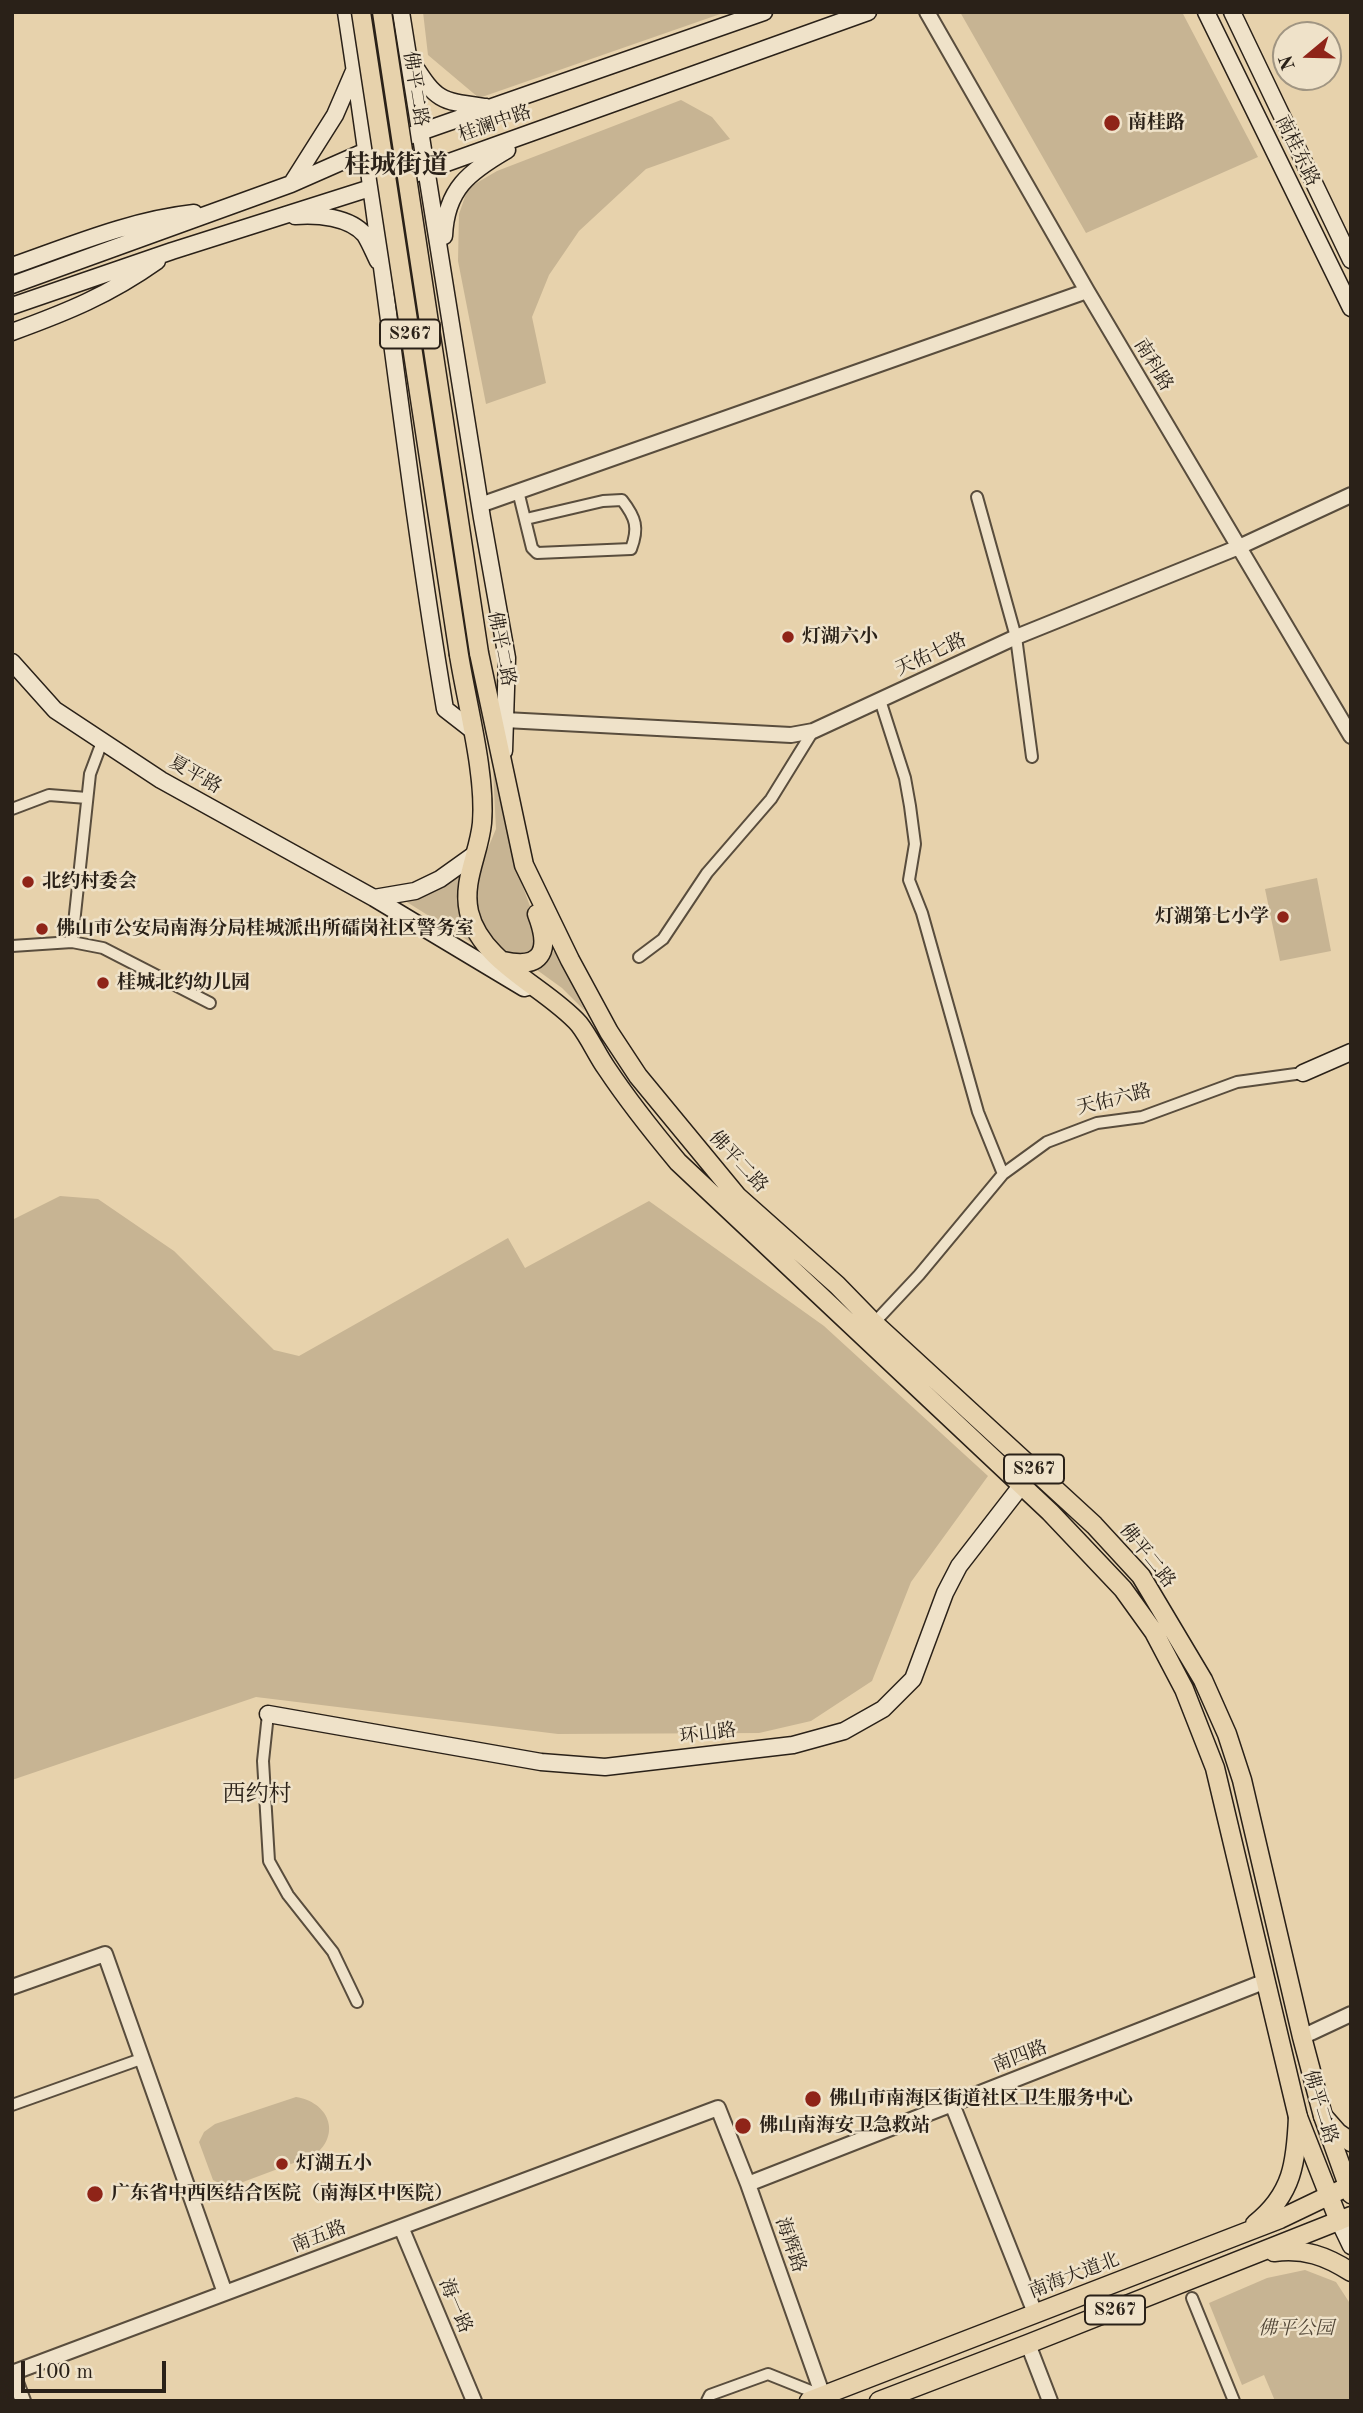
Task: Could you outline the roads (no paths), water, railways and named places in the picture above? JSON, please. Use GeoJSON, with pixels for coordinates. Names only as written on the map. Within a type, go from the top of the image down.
{"type":"FeatureCollection","features":[{"type":"Feature","properties":{"kind":"main road"},"geometry":{"type":"LineString","coordinates":[[346,12],[445,709],[472,730]]}},
{"type":"Feature","properties":{"kind":"main road","name":"S267"},"geometry":{"type":"LineString","coordinates":[[360,12],[477,758],[482,823],[475,854]]}},
{"type":"Feature","properties":{"kind":"main road","name":"佛平二路"},"geometry":{"type":"LineString","coordinates":[[382,12],[479,653],[524,864],[570,960],[609,1032],[638,1076],[737,1196],[1094,1525],[1142,1576],[1203,1680],[1235,1757],[1323,2116],[1350,2188]]}},
{"type":"Feature","properties":{"kind":"main road"},"geometry":{"type":"LineString","coordinates":[[401,12],[507,658],[503,767]]}},
{"type":"Feature","properties":{"kind":"main road","name":"桂澜中路"},"geometry":{"type":"LineString","coordinates":[[12,285],[291,184],[366,151],[764,12]]}},
{"type":"Feature","properties":{"kind":"main road","name":"桂澜中路"},"geometry":{"type":"LineString","coordinates":[[12,306],[535,133],[868,12]]}},
{"type":"Feature","properties":{"kind":"main road","name":"南桂东路"},"geometry":{"type":"LineString","coordinates":[[1206,12],[1351,308]]}},
{"type":"Feature","properties":{"kind":"main road","name":"南桂东路"},"geometry":{"type":"LineString","coordinates":[[1231,12],[1351,260]]}},
{"type":"Feature","properties":{"kind":"main road"},"geometry":{"type":"LineString","coordinates":[[355,69],[361,91],[378,96],[398,85],[405,75],[407,54]]}},
{"type":"Feature","properties":{"kind":"main road"},"geometry":{"type":"LineString","coordinates":[[407,54],[430,90],[451,102],[489,107]]}},
{"type":"Feature","properties":{"kind":"main road"},"geometry":{"type":"LineString","coordinates":[[291,184],[335,115],[355,69]]}},
{"type":"Feature","properties":{"kind":"main road"},"geometry":{"type":"LineString","coordinates":[[442,263],[444,218],[451,199],[473,170],[535,133]]}},
{"type":"Feature","properties":{"kind":"main road"},"geometry":{"type":"LineString","coordinates":[[12,266],[135,223],[218,210]]}},
{"type":"Feature","properties":{"kind":"main road"},"geometry":{"type":"LineString","coordinates":[[279,217],[310,215],[343,220],[364,234],[383,269]]}},
{"type":"Feature","properties":{"kind":"main road"},"geometry":{"type":"LineString","coordinates":[[12,332],[93,301],[128,282],[172,251]]}},
{"type":"Feature","properties":{"kind":"main road"},"geometry":{"type":"LineString","coordinates":[[389,316],[394,282],[411,273],[436,282],[449,310]]}},
{"type":"Feature","properties":{"kind":"main road"},"geometry":{"type":"LineString","coordinates":[[423,559],[459,655]]}},
{"type":"Feature","properties":{"kind":"main road"},"geometry":{"type":"LineString","coordinates":[[436,656],[463,681]]}},
{"type":"Feature","properties":{"kind":"main road","name":"夏平路"},"geometry":{"type":"LineString","coordinates":[[12,663],[55,710],[161,780],[374,898],[524,988],[534,986]]}},
{"type":"Feature","properties":{"kind":"main road"},"geometry":{"type":"LineString","coordinates":[[374,898],[415,891],[440,879],[475,854]]}},
{"type":"Feature","properties":{"kind":"main road","name":"佛平二路"},"geometry":{"type":"LineString","coordinates":[[475,854],[467,883],[469,912],[481,939],[579,1025],[651,1130],[678,1162],[1059,1521],[1123,1589],[1154,1632],[1184,1689],[1216,1768],[1298,2117],[1328,2196],[1345,2219],[1351,2246]]}},
{"type":"Feature","properties":{"kind":"main road"},"geometry":{"type":"LineString","coordinates":[[503,961],[521,964],[536,960],[542,953],[544,944],[544,932],[524,880],[524,864]]}},
{"type":"Feature","properties":{"kind":"main road","name":"天佑六路"},"geometry":{"type":"LineString","coordinates":[[1303,1073],[1351,1052]]}},
{"type":"Feature","properties":{"kind":"main road","name":"环山路"},"geometry":{"type":"LineString","coordinates":[[268,1714],[541,1762],[605,1767],[793,1745],[844,1731],[883,1709],[913,1679],[944,1593],[959,1566],[1021,1486]]}},
{"type":"Feature","properties":{"kind":"main road"},"geometry":{"type":"LineString","coordinates":[[1323,2116],[1338,2133],[1351,2142]]}},
{"type":"Feature","properties":{"kind":"main road"},"geometry":{"type":"LineString","coordinates":[[1247,2231],[1267,2215],[1290,2178],[1296,2157],[1298,2117]]}},
{"type":"Feature","properties":{"kind":"main road","name":"南海大道北"},"geometry":{"type":"LineString","coordinates":[[816,2398],[1247,2231],[1350,2188]]}},
{"type":"Feature","properties":{"kind":"main road","name":"S267"},"geometry":{"type":"LineString","coordinates":[[878,2401],[1345,2219]]}},
{"type":"Feature","properties":{"kind":"main road"},"geometry":{"type":"LineString","coordinates":[[1256,2254],[1290,2250],[1313,2253],[1333,2261],[1351,2273]]}},
{"type":"Feature","properties":{"kind":"street","name":"南科路"},"geometry":{"type":"LineString","coordinates":[[927,12],[1087,291],[1350,731]]}},
{"type":"Feature","properties":{"kind":"street"},"geometry":{"type":"LineString","coordinates":[[480,505],[1087,291]]}},
{"type":"Feature","properties":{"kind":"street"},"geometry":{"type":"LineString","coordinates":[[519,491],[532,548],[537,553],[631,549],[637,533],[632,513],[622,500],[603,501],[526,519]]}},
{"type":"Feature","properties":{"kind":"street","name":"天佑七路"},"geometry":{"type":"LineString","coordinates":[[505,720],[791,735],[813,731],[1016,637],[1239,547],[1351,495]]}},
{"type":"Feature","properties":{"kind":"street"},"geometry":{"type":"LineString","coordinates":[[977,497],[1016,637],[1032,757]]}},
{"type":"Feature","properties":{"kind":"street"},"geometry":{"type":"LineString","coordinates":[[880,700],[905,778],[910,806],[915,844],[909,880],[922,913],[978,1112],[1003,1174]]}},
{"type":"Feature","properties":{"kind":"street"},"geometry":{"type":"LineString","coordinates":[[639,957],[663,939],[707,873],[771,799],[813,731]]}},
{"type":"Feature","properties":{"kind":"street"},"geometry":{"type":"LineString","coordinates":[[72,942],[90,774],[102,742]]}},
{"type":"Feature","properties":{"kind":"street"},"geometry":{"type":"LineString","coordinates":[[12,809],[50,795],[87,798]]}},
{"type":"Feature","properties":{"kind":"street"},"geometry":{"type":"LineString","coordinates":[[12,946],[72,942],[103,948],[210,1003]]}},
{"type":"Feature","properties":{"kind":"street","name":"天佑六路"},"geometry":{"type":"LineString","coordinates":[[874,1322],[919,1275],[1003,1174],[1047,1142],[1097,1123],[1142,1117],[1237,1082],[1303,1073]]}},
{"type":"Feature","properties":{"kind":"street"},"geometry":{"type":"LineString","coordinates":[[268,1714],[263,1761],[269,1861],[288,1895],[333,1952],[357,2001]]}},
{"type":"Feature","properties":{"kind":"street"},"geometry":{"type":"LineString","coordinates":[[12,1987],[105,1954],[225,2293]]}},
{"type":"Feature","properties":{"kind":"street","name":"南四路"},"geometry":{"type":"LineString","coordinates":[[748,2184],[1266,1981]]}},
{"type":"Feature","properties":{"kind":"street"},"geometry":{"type":"LineString","coordinates":[[1302,2037],[1351,2014]]}},
{"type":"Feature","properties":{"kind":"street"},"geometry":{"type":"LineString","coordinates":[[12,2105],[141,2059]]}},
{"type":"Feature","properties":{"kind":"street"},"geometry":{"type":"LineString","coordinates":[[952,2104],[1035,2313]]}},
{"type":"Feature","properties":{"kind":"street","name":"南五路"},"geometry":{"type":"LineString","coordinates":[[12,2373],[718,2108]]}},
{"type":"Feature","properties":{"kind":"street","name":"海辉路"},"geometry":{"type":"LineString","coordinates":[[718,2108],[748,2184],[816,2398]]}},
{"type":"Feature","properties":{"kind":"street","name":"海一路"},"geometry":{"type":"LineString","coordinates":[[401,2227],[474,2401]]}},
{"type":"Feature","properties":{"kind":"street"},"geometry":{"type":"LineString","coordinates":[[1192,2298],[1234,2401]]}},
{"type":"Feature","properties":{"kind":"street"},"geometry":{"type":"LineString","coordinates":[[1028,2344],[1050,2401]]}},
{"type":"Feature","properties":{"kind":"street"},"geometry":{"type":"LineString","coordinates":[[12,2373],[23,2401]]}},
{"type":"Feature","properties":{"kind":"street"},"geometry":{"type":"LineString","coordinates":[[706,2401],[710,2395],[768,2374],[816,2398]]}},
{"type":"Feature","properties":{"kind":"place","name":"南桂路"},"geometry":{"type":"Point","coordinates":[1112,123]}},
{"type":"Feature","properties":{"kind":"place","name":"灯湖六小"},"geometry":{"type":"Point","coordinates":[788,637]}},
{"type":"Feature","properties":{"kind":"place","name":"北约村委会"},"geometry":{"type":"Point","coordinates":[28,882]}},
{"type":"Feature","properties":{"kind":"place","name":"灯湖第七小学"},"geometry":{"type":"Point","coordinates":[1283,917]}},
{"type":"Feature","properties":{"kind":"place","name":"佛山市公安局南海分局桂城派出所礌岗社区警务室"},"geometry":{"type":"Point","coordinates":[42,929]}},
{"type":"Feature","properties":{"kind":"place","name":"桂城北约幼儿园"},"geometry":{"type":"Point","coordinates":[103,983]}},
{"type":"Feature","properties":{"kind":"place","name":"佛山市南海区街道社区卫生服务中心"},"geometry":{"type":"Point","coordinates":[813,2099]}},
{"type":"Feature","properties":{"kind":"place","name":"佛山南海安卫急救站"},"geometry":{"type":"Point","coordinates":[743,2126]}},
{"type":"Feature","properties":{"kind":"place","name":"灯湖五小"},"geometry":{"type":"Point","coordinates":[282,2164]}},
{"type":"Feature","properties":{"kind":"place","name":"广东省中西医结合医院（南海区中医院）"},"geometry":{"type":"Point","coordinates":[95,2194]}},
{"type":"Feature","properties":{"kind":"district","name":"桂城街道"},"geometry":{"type":"Point","coordinates":[396,166]}},
{"type":"Feature","properties":{"kind":"district","name":"西约村"},"geometry":{"type":"Point","coordinates":[257,1795]}},
{"type":"Feature","properties":{"kind":"park label","name":"佛平公园"},"geometry":{"type":"Point","coordinates":[1296,2329]}}]}
